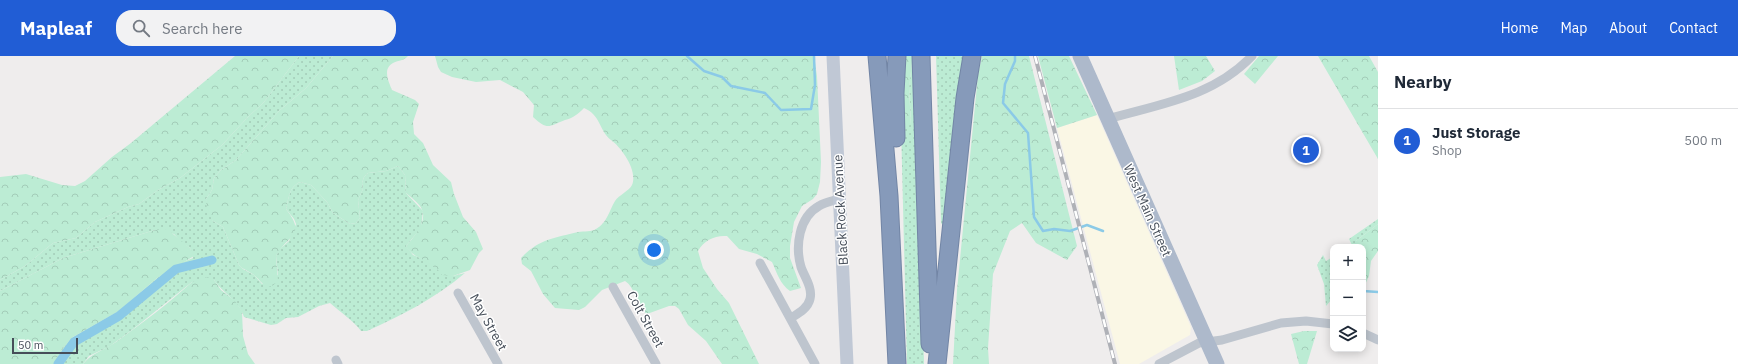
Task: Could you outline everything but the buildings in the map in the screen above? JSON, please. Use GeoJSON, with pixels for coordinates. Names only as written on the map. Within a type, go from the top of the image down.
{"type":"FeatureCollection","features":[{"type":"Feature","properties":{"kind":"highway"},"geometry":{"type":"LineString","coordinates":[[877,56],[890,196],[897,358]]}},
{"type":"Feature","properties":{"kind":"highway"},"geometry":{"type":"LineString","coordinates":[[897,56],[895,120],[901,305],[897,358]]}},
{"type":"Feature","properties":{"kind":"highway"},"geometry":{"type":"LineString","coordinates":[[921,56],[931,364]]}},
{"type":"Feature","properties":{"kind":"highway"},"geometry":{"type":"LineString","coordinates":[[938,364],[965,98],[972,56]]}},
{"type":"Feature","properties":{"kind":"main road","name":"West Main Street"},"geometry":{"type":"LineString","coordinates":[[1080,56],[1217,364]]}},
{"type":"Feature","properties":{"kind":"street","name":"Black Rock Avenue"},"geometry":{"type":"LineString","coordinates":[[833,56],[847,364]]}},
{"type":"Feature","properties":{"kind":"street"},"geometry":{"type":"LineString","coordinates":[[1108,119],[1209,89],[1234,73],[1252,56]]}},
{"type":"Feature","properties":{"kind":"street"},"geometry":{"type":"LineString","coordinates":[[791,318],[801,312],[810,299],[810,291],[798,254],[798,241],[802,228],[811,212],[818,206],[826,202],[839,199]]}},
{"type":"Feature","properties":{"kind":"street"},"geometry":{"type":"LineString","coordinates":[[760,264],[815,364]]}},
{"type":"Feature","properties":{"kind":"street","name":"Colt Street"},"geometry":{"type":"LineString","coordinates":[[613,287],[656,364]]}},
{"type":"Feature","properties":{"kind":"street","name":"May Street"},"geometry":{"type":"LineString","coordinates":[[458,293],[498,364]]}},
{"type":"Feature","properties":{"kind":"street"},"geometry":{"type":"LineString","coordinates":[[1159,364],[1191,346],[1207,341],[1222,340],[1283,323],[1306,321],[1330,324]]}},
{"type":"Feature","properties":{"kind":"street"},"geometry":{"type":"LineString","coordinates":[[1366,334],[1378,340]]}},
{"type":"Feature","properties":{"kind":"shaded area"},"geometry":{"type":"Polygon","coordinates":[[[1097,115],[1191,327],[1190,335],[1139,364],[1120,364],[1057,128],[1097,115]]]}},
{"type":"Feature","properties":{"kind":"green space"},"geometry":{"type":"Polygon","coordinates":[[[235,56],[299,56],[264,102],[222,145],[180,178],[158,190],[139,204],[128,207],[95,222],[76,238],[53,243],[25,266],[0,280],[0,177],[26,174],[62,185],[75,186],[85,181],[235,56]]]}},
{"type":"Feature","properties":{"kind":"green space"},"geometry":{"type":"Polygon","coordinates":[[[299,56],[333,56],[306,88],[279,111],[236,160],[221,170],[214,178],[212,190],[206,199],[213,221],[223,227],[239,265],[254,275],[262,284],[278,275],[276,256],[279,250],[289,241],[296,224],[286,209],[290,193],[296,184],[300,182],[311,185],[327,202],[333,213],[350,224],[356,223],[360,218],[358,200],[363,189],[362,183],[364,177],[368,173],[386,171],[398,166],[405,175],[406,193],[423,211],[421,228],[406,246],[413,255],[430,262],[439,270],[453,276],[465,273],[430,298],[393,319],[367,331],[361,331],[351,320],[330,303],[319,306],[298,317],[286,318],[277,324],[271,325],[244,317],[235,302],[214,280],[192,282],[110,346],[89,356],[83,364],[54,364],[63,348],[73,337],[119,311],[157,278],[178,264],[193,258],[190,248],[180,241],[174,234],[155,230],[63,258],[0,291],[0,280],[25,266],[53,243],[76,238],[95,222],[128,207],[139,204],[158,190],[180,178],[222,145],[264,102],[299,56]]]}},
{"type":"Feature","properties":{"kind":"green space"},"geometry":{"type":"Polygon","coordinates":[[[333,56],[408,56],[390,66],[387,72],[388,80],[392,90],[415,100],[419,104],[413,122],[414,134],[423,143],[433,165],[451,182],[463,217],[476,232],[483,249],[479,253],[470,270],[453,276],[442,275],[433,265],[409,251],[406,246],[420,228],[423,211],[420,206],[406,193],[405,175],[398,166],[386,171],[368,173],[364,177],[362,183],[363,189],[358,200],[360,218],[356,223],[350,224],[333,213],[327,202],[311,185],[300,182],[296,184],[290,193],[286,209],[295,225],[295,230],[276,256],[278,281],[274,285],[268,287],[265,286],[253,274],[239,265],[223,227],[213,221],[207,211],[206,199],[212,190],[214,178],[221,170],[236,160],[279,111],[306,88],[333,56]]]}},
{"type":"Feature","properties":{"kind":"green space"},"geometry":{"type":"Polygon","coordinates":[[[435,56],[814,56],[817,76],[821,162],[820,182],[817,194],[813,199],[802,206],[794,222],[790,246],[790,258],[801,288],[790,291],[781,282],[772,262],[757,254],[739,249],[727,236],[718,236],[710,239],[700,247],[698,251],[703,268],[717,289],[729,303],[759,364],[722,364],[706,341],[688,325],[679,309],[675,306],[669,306],[647,314],[640,306],[632,288],[625,281],[602,290],[585,307],[579,310],[555,308],[543,294],[531,271],[522,264],[521,258],[534,247],[547,240],[578,232],[592,231],[603,224],[615,201],[632,185],[633,173],[628,160],[620,148],[607,136],[597,119],[590,111],[584,108],[570,118],[549,126],[545,126],[533,117],[534,105],[523,92],[500,80],[476,82],[452,77],[441,72],[435,56]]]}},
{"type":"Feature","properties":{"kind":"green space"},"geometry":{"type":"Polygon","coordinates":[[[903,56],[916,56],[917,61],[912,63],[909,88],[911,125],[901,126],[903,56]]]}},
{"type":"Feature","properties":{"kind":"green space"},"geometry":{"type":"Polygon","coordinates":[[[936,56],[967,56],[944,227],[941,223],[936,56]]]}},
{"type":"Feature","properties":{"kind":"green space"},"geometry":{"type":"Polygon","coordinates":[[[982,56],[1029,56],[1077,246],[1067,260],[1036,243],[1022,223],[1010,231],[993,274],[988,348],[989,364],[953,364],[957,290],[978,75],[982,56]]]}},
{"type":"Feature","properties":{"kind":"green space"},"geometry":{"type":"Polygon","coordinates":[[[1038,56],[1069,56],[1097,115],[1057,128],[1038,56]]]}},
{"type":"Feature","properties":{"kind":"green space"},"geometry":{"type":"Polygon","coordinates":[[[1174,56],[1206,56],[1215,71],[1202,81],[1179,90],[1174,56]]]}},
{"type":"Feature","properties":{"kind":"green space"},"geometry":{"type":"Polygon","coordinates":[[[1259,56],[1278,56],[1255,84],[1244,74],[1259,56]]]}},
{"type":"Feature","properties":{"kind":"green space"},"geometry":{"type":"Polygon","coordinates":[[[1318,56],[1369,56],[1378,72],[1378,159],[1318,56]]]}},
{"type":"Feature","properties":{"kind":"green space"},"geometry":{"type":"Polygon","coordinates":[[[917,61],[924,364],[907,364],[901,126],[911,124],[909,87],[912,63],[917,61]]]}},
{"type":"Feature","properties":{"kind":"green space"},"geometry":{"type":"Polygon","coordinates":[[[1378,219],[1378,224],[1356,241],[1356,244],[1352,244],[1349,239],[1378,219]]]}},
{"type":"Feature","properties":{"kind":"green space"},"geometry":{"type":"Polygon","coordinates":[[[1378,224],[1378,251],[1371,261],[1369,276],[1366,282],[1366,244],[1356,244],[1356,241],[1378,224]]]}},
{"type":"Feature","properties":{"kind":"green space"},"geometry":{"type":"Polygon","coordinates":[[[167,229],[190,248],[194,256],[157,278],[119,311],[73,337],[63,348],[54,364],[0,364],[0,291],[63,258],[155,230],[167,229]]]}},
{"type":"Feature","properties":{"kind":"green space"},"geometry":{"type":"Polygon","coordinates":[[[1323,255],[1326,261],[1330,259],[1330,301],[1326,306],[1324,284],[1317,265],[1323,255]]]}},
{"type":"Feature","properties":{"kind":"green space"},"geometry":{"type":"Polygon","coordinates":[[[209,277],[214,280],[221,290],[235,301],[242,311],[243,336],[248,354],[255,364],[83,364],[90,357],[116,342],[174,298],[192,282],[209,277]]]}},
{"type":"Feature","properties":{"kind":"green space"},"geometry":{"type":"Polygon","coordinates":[[[1304,331],[1317,331],[1307,364],[1299,364],[1291,334],[1304,331]]]}},
{"type":"Feature","properties":{"kind":"waterway"},"geometry":{"type":"LineString","coordinates":[[687,56],[704,71],[722,77],[731,86],[765,93],[781,110],[811,109],[815,85],[814,56]]}},
{"type":"Feature","properties":{"kind":"waterway"},"geometry":{"type":"LineString","coordinates":[[1015,56],[1015,61],[1005,84],[1003,103],[1028,133],[1034,217],[1043,231],[1054,229],[1070,231],[1087,225],[1103,231]]}},
{"type":"Feature","properties":{"kind":"waterway"},"geometry":{"type":"LineString","coordinates":[[58,364],[74,342],[119,316],[176,269],[212,260]]}},
{"type":"Feature","properties":{"kind":"waterway"},"geometry":{"type":"LineString","coordinates":[[1366,291],[1378,292]]}},
{"type":"Feature","properties":{"kind":"railway"},"geometry":{"type":"LineString","coordinates":[[1035,56],[1115,364]]}},
{"type":"Feature","properties":{"kind":"place","name":"Just Storage"},"geometry":{"type":"Point","coordinates":[1306,150]}}]}
